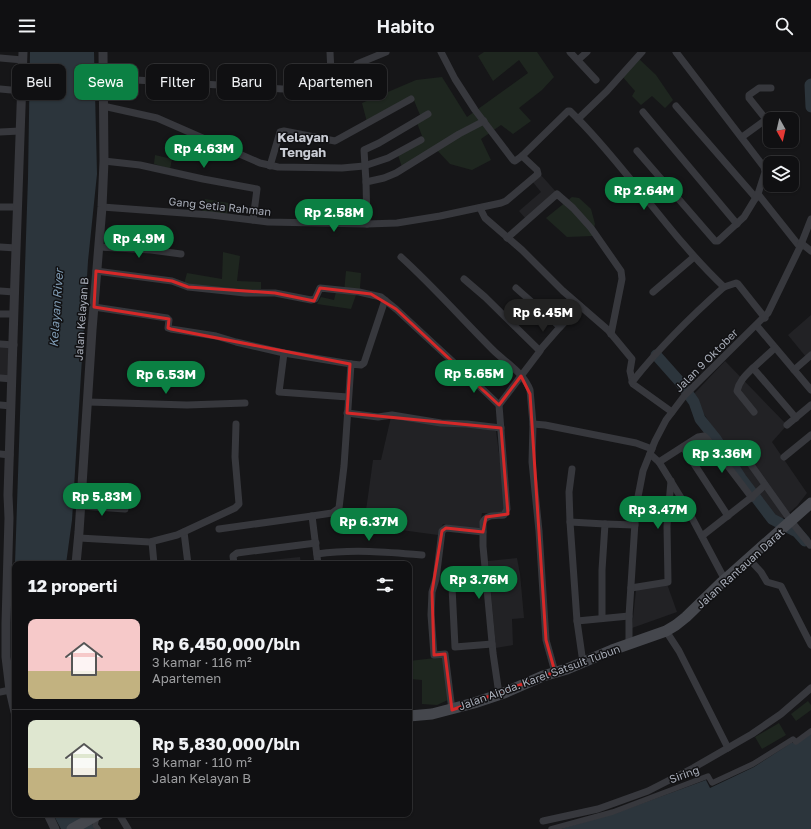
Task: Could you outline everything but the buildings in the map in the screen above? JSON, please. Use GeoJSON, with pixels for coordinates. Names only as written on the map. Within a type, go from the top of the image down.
{"type":"FeatureCollection","features":[{"type":"Feature","properties":{"kind":"main road","name":"Jalan Rantauan Darat"},"geometry":{"type":"LineString","coordinates":[[666,631],[686,617],[811,502]]}},
{"type":"Feature","properties":{"kind":"main road","name":"Jalan Aipda. Karel Satsuit Tubun"},"geometry":{"type":"LineString","coordinates":[[412,716],[452,710],[499,694],[666,631]]}},
{"type":"Feature","properties":{"kind":"main road"},"geometry":{"type":"LineString","coordinates":[[72,829],[94,817]]}},
{"type":"Feature","properties":{"kind":"street","name":"Jalan Kelayan B"},"geometry":{"type":"LineString","coordinates":[[103,52],[103,64]]}},
{"type":"Feature","properties":{"kind":"street"},"geometry":{"type":"LineString","coordinates":[[330,52],[331,64]]}},
{"type":"Feature","properties":{"kind":"street"},"geometry":{"type":"LineString","coordinates":[[357,64],[386,52]]}},
{"type":"Feature","properties":{"kind":"street"},"geometry":{"type":"LineString","coordinates":[[441,52],[455,79],[475,110],[513,160],[516,160],[522,156],[570,111],[598,140],[694,257],[724,287]]}},
{"type":"Feature","properties":{"kind":"street"},"geometry":{"type":"LineString","coordinates":[[570,52],[596,80]]}},
{"type":"Feature","properties":{"kind":"street"},"geometry":{"type":"LineString","coordinates":[[578,60],[587,52]]}},
{"type":"Feature","properties":{"kind":"street"},"geometry":{"type":"LineString","coordinates":[[578,119],[607,91],[642,52]]}},
{"type":"Feature","properties":{"kind":"street"},"geometry":{"type":"LineString","coordinates":[[638,151],[715,241],[718,241],[737,224],[749,210],[757,196],[765,169],[676,52]]}},
{"type":"Feature","properties":{"kind":"street"},"geometry":{"type":"LineString","coordinates":[[0,58],[23,56]]}},
{"type":"Feature","properties":{"kind":"street"},"geometry":{"type":"LineString","coordinates":[[138,80],[284,89]]}},
{"type":"Feature","properties":{"kind":"street"},"geometry":{"type":"LineString","coordinates":[[742,138],[764,121],[765,118],[749,98],[749,94],[759,88],[771,88]]}},
{"type":"Feature","properties":{"kind":"street"},"geometry":{"type":"LineString","coordinates":[[0,89],[12,90]]}},
{"type":"Feature","properties":{"kind":"street"},"geometry":{"type":"LineString","coordinates":[[12,699],[3,657],[3,623],[9,518],[4,495],[10,455],[14,345],[14,292],[22,100]]}},
{"type":"Feature","properties":{"kind":"street","name":"Jalan Kelayan B"},"geometry":{"type":"LineString","coordinates":[[76,561],[96,271],[102,207],[104,161],[103,100]]}},
{"type":"Feature","properties":{"kind":"street"},"geometry":{"type":"LineString","coordinates":[[270,166],[280,132],[284,131],[335,141],[411,100]]}},
{"type":"Feature","properties":{"kind":"street"},"geometry":{"type":"LineString","coordinates":[[103,106],[157,118],[260,163],[278,167],[296,168],[364,166],[388,158],[421,140]]}},
{"type":"Feature","properties":{"kind":"street"},"geometry":{"type":"LineString","coordinates":[[676,106],[801,245],[811,251]]}},
{"type":"Feature","properties":{"kind":"street"},"geometry":{"type":"LineString","coordinates":[[643,112],[737,224]]}},
{"type":"Feature","properties":{"kind":"street"},"geometry":{"type":"LineString","coordinates":[[367,224],[364,149],[428,114]]}},
{"type":"Feature","properties":{"kind":"street"},"geometry":{"type":"LineString","coordinates":[[366,182],[384,178],[396,172],[459,134],[484,121]]}},
{"type":"Feature","properties":{"kind":"street"},"geometry":{"type":"LineString","coordinates":[[0,132],[20,132]]}},
{"type":"Feature","properties":{"kind":"street","name":"Gang Setia Rahman"},"geometry":{"type":"LineString","coordinates":[[102,207],[197,214],[268,222],[367,224],[396,223],[480,208],[506,201],[538,174],[537,170],[522,156]]}},
{"type":"Feature","properties":{"kind":"street"},"geometry":{"type":"LineString","coordinates":[[104,161],[140,165],[215,182],[256,188],[253,220]]}},
{"type":"Feature","properties":{"kind":"street"},"geometry":{"type":"LineString","coordinates":[[507,238],[557,194],[573,208],[591,228],[621,271],[622,279],[611,334]]}},
{"type":"Feature","properties":{"kind":"street"},"geometry":{"type":"LineString","coordinates":[[0,207],[17,207]]}},
{"type":"Feature","properties":{"kind":"street"},"geometry":{"type":"LineString","coordinates":[[480,208],[485,218],[522,250],[611,334],[632,358],[630,371],[632,382],[635,386],[672,412]]}},
{"type":"Feature","properties":{"kind":"street","name":"Jalan 9 Oktober"},"geometry":{"type":"LineString","coordinates":[[629,644],[629,616],[638,488],[643,471],[659,432],[687,393],[765,318],[801,245],[811,219]]}},
{"type":"Feature","properties":{"kind":"street"},"geometry":{"type":"LineString","coordinates":[[0,247],[16,248]]}},
{"type":"Feature","properties":{"kind":"street"},"geometry":{"type":"LineString","coordinates":[[99,247],[151,250],[181,254]]}},
{"type":"Feature","properties":{"kind":"street"},"geometry":{"type":"LineString","coordinates":[[401,256],[494,351],[522,376],[530,390],[534,424],[532,462],[546,640],[555,672]]}},
{"type":"Feature","properties":{"kind":"street"},"geometry":{"type":"LineString","coordinates":[[653,292],[694,257]]}},
{"type":"Feature","properties":{"kind":"street"},"geometry":{"type":"LineString","coordinates":[[96,271],[172,281],[188,287],[245,293],[275,294],[311,300],[315,299],[320,288],[365,293],[381,297],[499,405]]}},
{"type":"Feature","properties":{"kind":"street"},"geometry":{"type":"LineString","coordinates":[[464,279],[540,350]]}},
{"type":"Feature","properties":{"kind":"street"},"geometry":{"type":"LineString","coordinates":[[632,382],[655,354],[724,287],[734,283],[738,284],[765,318]]}},
{"type":"Feature","properties":{"kind":"street"},"geometry":{"type":"LineString","coordinates":[[516,288],[560,326]]}},
{"type":"Feature","properties":{"kind":"street"},"geometry":{"type":"LineString","coordinates":[[0,291],[14,292]]}},
{"type":"Feature","properties":{"kind":"street"},"geometry":{"type":"LineString","coordinates":[[94,307],[168,318],[168,329],[216,336],[284,353],[362,365],[364,363],[385,300]]}},
{"type":"Feature","properties":{"kind":"street"},"geometry":{"type":"LineString","coordinates":[[499,694],[492,644],[483,522],[486,517],[504,515],[508,509],[499,405],[539,354],[540,350],[560,326],[580,306]]}},
{"type":"Feature","properties":{"kind":"street"},"geometry":{"type":"LineString","coordinates":[[0,314],[14,314]]}},
{"type":"Feature","properties":{"kind":"street"},"geometry":{"type":"LineString","coordinates":[[757,326],[811,390]]}},
{"type":"Feature","properties":{"kind":"street"},"geometry":{"type":"LineString","coordinates":[[0,344],[14,345]]}},
{"type":"Feature","properties":{"kind":"street"},"geometry":{"type":"LineString","coordinates":[[754,412],[737,391],[739,384],[752,368],[775,348]]}},
{"type":"Feature","properties":{"kind":"street"},"geometry":{"type":"LineString","coordinates":[[284,353],[279,392],[348,397]]}},
{"type":"Feature","properties":{"kind":"street"},"geometry":{"type":"LineString","coordinates":[[794,370],[811,356]]}},
{"type":"Feature","properties":{"kind":"street"},"geometry":{"type":"LineString","coordinates":[[219,529],[332,513],[340,508],[344,474],[351,364]]}},
{"type":"Feature","properties":{"kind":"street"},"geometry":{"type":"LineString","coordinates":[[752,368],[796,418]]}},
{"type":"Feature","properties":{"kind":"street"},"geometry":{"type":"LineString","coordinates":[[0,378],[12,378]]}},
{"type":"Feature","properties":{"kind":"street"},"geometry":{"type":"LineString","coordinates":[[88,402],[187,405],[245,403]]}},
{"type":"Feature","properties":{"kind":"street"},"geometry":{"type":"LineString","coordinates":[[0,405],[11,406]]}},
{"type":"Feature","properties":{"kind":"street"},"geometry":{"type":"LineString","coordinates":[[787,425],[811,405]]}},
{"type":"Feature","properties":{"kind":"street"},"geometry":{"type":"LineString","coordinates":[[347,413],[378,417],[392,415],[441,423],[500,428]]}},
{"type":"Feature","properties":{"kind":"street"},"geometry":{"type":"LineString","coordinates":[[79,538],[152,542],[169,538],[184,532],[238,506],[235,456],[236,424]]}},
{"type":"Feature","properties":{"kind":"street"},"geometry":{"type":"LineString","coordinates":[[534,424],[545,424],[636,443],[651,452],[660,462],[671,481],[725,580]]}},
{"type":"Feature","properties":{"kind":"street"},"geometry":{"type":"LineString","coordinates":[[784,457],[811,435]]}},
{"type":"Feature","properties":{"kind":"street"},"geometry":{"type":"LineString","coordinates":[[660,462],[698,437],[706,437],[754,495]]}},
{"type":"Feature","properties":{"kind":"street"},"geometry":{"type":"LineString","coordinates":[[684,447],[728,516]]}},
{"type":"Feature","properties":{"kind":"street"},"geometry":{"type":"LineString","coordinates":[[0,454],[10,455]]}},
{"type":"Feature","properties":{"kind":"street"},"geometry":{"type":"LineString","coordinates":[[744,455],[766,485],[787,525],[810,545]]}},
{"type":"Feature","properties":{"kind":"street"},"geometry":{"type":"LineString","coordinates":[[572,469],[569,492],[570,522],[577,621],[582,663]]}},
{"type":"Feature","properties":{"kind":"street"},"geometry":{"type":"LineString","coordinates":[[631,588],[668,582],[667,526],[671,481]]}},
{"type":"Feature","properties":{"kind":"street"},"geometry":{"type":"LineString","coordinates":[[702,536],[766,485]]}},
{"type":"Feature","properties":{"kind":"street"},"geometry":{"type":"LineString","coordinates":[[81,506],[125,509]]}},
{"type":"Feature","properties":{"kind":"street"},"geometry":{"type":"LineString","coordinates":[[312,516],[318,561]]}},
{"type":"Feature","properties":{"kind":"street"},"geometry":{"type":"LineString","coordinates":[[570,522],[635,525]]}},
{"type":"Feature","properties":{"kind":"street"},"geometry":{"type":"LineString","coordinates":[[602,618],[602,570],[605,524]]}},
{"type":"Feature","properties":{"kind":"street"},"geometry":{"type":"LineString","coordinates":[[452,710],[445,654],[434,655],[431,615],[432,592],[436,579],[442,531],[446,528],[483,532]]}},
{"type":"Feature","properties":{"kind":"street"},"geometry":{"type":"LineString","coordinates":[[184,532],[188,561]]}},
{"type":"Feature","properties":{"kind":"street"},"geometry":{"type":"LineString","coordinates":[[152,542],[154,561]]}},
{"type":"Feature","properties":{"kind":"street"},"geometry":{"type":"LineString","coordinates":[[234,561],[233,556],[237,553],[316,543]]}},
{"type":"Feature","properties":{"kind":"street"},"geometry":{"type":"LineString","coordinates":[[317,554],[362,551],[422,555]]}},
{"type":"Feature","properties":{"kind":"street"},"geometry":{"type":"LineString","coordinates":[[749,559],[761,572],[767,582],[781,586],[811,645]]}},
{"type":"Feature","properties":{"kind":"street"},"geometry":{"type":"LineString","coordinates":[[452,587],[456,647],[492,644]]}},
{"type":"Feature","properties":{"kind":"street"},"geometry":{"type":"LineString","coordinates":[[577,621],[629,616]]}},
{"type":"Feature","properties":{"kind":"street"},"geometry":{"type":"LineString","coordinates":[[666,631],[679,651],[728,748]]}},
{"type":"Feature","properties":{"kind":"street"},"geometry":{"type":"LineString","coordinates":[[543,821],[598,809],[638,795],[686,772],[770,722],[811,688]]}},
{"type":"Feature","properties":{"kind":"street"},"geometry":{"type":"LineString","coordinates":[[0,692],[10,690]]}},
{"type":"Feature","properties":{"kind":"street","name":"Siring"},"geometry":{"type":"LineString","coordinates":[[551,829],[613,812],[708,776],[712,783],[753,764],[793,739],[796,742],[811,730]]}},
{"type":"Feature","properties":{"kind":"street"},"geometry":{"type":"LineString","coordinates":[[49,817],[55,829]]}},
{"type":"Feature","properties":{"kind":"street"},"geometry":{"type":"LineString","coordinates":[[96,817],[95,825],[98,829]]}},
{"type":"Feature","properties":{"kind":"street"},"geometry":{"type":"LineString","coordinates":[[121,817],[128,829]]}},
{"type":"Feature","properties":{"kind":"highlighted area"},"geometry":{"type":"Polygon","coordinates":[[[96,271],[172,281],[188,287],[275,293],[314,301],[320,288],[371,294],[396,309],[499,405],[521,376],[530,394],[546,640],[555,672],[452,710],[445,654],[434,655],[432,592],[442,531],[446,528],[483,532],[486,517],[508,514],[501,428],[347,413],[350,364],[171,329],[168,328],[169,319],[94,307],[96,271]]]}},
{"type":"Feature","properties":{"kind":"shaded area"},"geometry":{"type":"Polygon","coordinates":[[[484,52],[537,52],[554,77],[542,90],[519,108],[531,121],[513,134],[501,125],[481,139],[491,160],[472,170],[450,164],[434,147],[402,167],[398,155],[424,141],[417,123],[420,115],[413,98],[367,122],[362,103],[369,100],[387,100],[387,92],[416,80],[442,77],[467,117],[528,73],[519,60],[493,81],[478,56],[484,52]]]}},
{"type":"Feature","properties":{"kind":"shaded area"},"geometry":{"type":"Polygon","coordinates":[[[639,59],[656,75],[673,100],[665,108],[652,96],[641,105],[632,96],[635,91],[622,76],[639,59]]]}},
{"type":"Feature","properties":{"kind":"shaded area"},"geometry":{"type":"Polygon","coordinates":[[[155,155],[172,159],[170,169],[154,164],[155,155]]]}},
{"type":"Feature","properties":{"kind":"shaded area"},"geometry":{"type":"Polygon","coordinates":[[[540,174],[557,193],[526,219],[519,211],[541,192],[532,181],[540,174]]]}},
{"type":"Feature","properties":{"kind":"shaded area"},"geometry":{"type":"Polygon","coordinates":[[[572,197],[579,198],[591,209],[595,224],[592,236],[567,237],[546,218],[572,197]]]}},
{"type":"Feature","properties":{"kind":"shaded area"},"geometry":{"type":"Polygon","coordinates":[[[205,199],[229,203],[227,215],[202,212],[205,199]]]}},
{"type":"Feature","properties":{"kind":"shaded area"},"geometry":{"type":"Polygon","coordinates":[[[223,252],[240,256],[237,281],[261,282],[261,289],[250,290],[184,284],[187,273],[222,279],[223,252]]]}},
{"type":"Feature","properties":{"kind":"shaded area"},"geometry":{"type":"Polygon","coordinates":[[[346,271],[361,273],[360,288],[351,309],[317,304],[321,297],[334,300],[336,292],[344,292],[346,271]]]}},
{"type":"Feature","properties":{"kind":"shaded area"},"geometry":{"type":"Polygon","coordinates":[[[811,315],[811,353],[806,357],[788,335],[811,315]]]}},
{"type":"Feature","properties":{"kind":"shaded area"},"geometry":{"type":"Polygon","coordinates":[[[0,345],[12,346],[9,376],[0,376],[0,345]]]}},
{"type":"Feature","properties":{"kind":"shaded area"},"geometry":{"type":"Polygon","coordinates":[[[140,360],[148,365],[149,374],[128,375],[129,365],[140,360]]]}},
{"type":"Feature","properties":{"kind":"shaded area"},"geometry":{"type":"Polygon","coordinates":[[[725,361],[787,425],[772,442],[807,493],[797,506],[781,520],[773,518],[692,396],[725,361]]]}},
{"type":"Feature","properties":{"kind":"shaded area"},"geometry":{"type":"Polygon","coordinates":[[[391,417],[465,425],[496,431],[506,506],[503,514],[482,513],[479,530],[443,524],[438,535],[364,525],[373,460],[381,460],[391,417]]]}},
{"type":"Feature","properties":{"kind":"shaded area"},"geometry":{"type":"Polygon","coordinates":[[[300,557],[301,561],[261,561],[300,557]]]}},
{"type":"Feature","properties":{"kind":"shaded area"},"geometry":{"type":"Polygon","coordinates":[[[517,558],[524,618],[512,619],[513,645],[496,648],[488,561],[517,558]]]}},
{"type":"Feature","properties":{"kind":"shaded area"},"geometry":{"type":"Polygon","coordinates":[[[667,584],[677,612],[632,628],[636,590],[667,584]]]}},
{"type":"Feature","properties":{"kind":"shaded area"},"geometry":{"type":"Polygon","coordinates":[[[444,657],[450,699],[437,705],[422,704],[422,680],[412,679],[412,661],[444,657]]]}},
{"type":"Feature","properties":{"kind":"shaded area"},"geometry":{"type":"Polygon","coordinates":[[[808,701],[811,705],[811,710],[796,721],[791,714],[808,701]]]}},
{"type":"Feature","properties":{"kind":"shaded area"},"geometry":{"type":"Polygon","coordinates":[[[779,723],[786,735],[762,749],[755,737],[779,723]]]}},
{"type":"Feature","properties":{"kind":"water","name":"Kelayan River"},"geometry":{"type":"Polygon","coordinates":[[[30,52],[94,52],[94,64],[74,64],[74,100],[95,100],[97,174],[88,261],[72,520],[66,561],[15,561],[29,100],[66,100],[66,64],[30,64],[30,52]]]}},
{"type":"Feature","properties":{"kind":"water"},"geometry":{"type":"Polygon","coordinates":[[[811,733],[811,829],[560,829],[613,814],[706,780],[710,788],[754,767],[791,743],[794,743],[811,733]]]}},
{"type":"Feature","properties":{"kind":"water"},"geometry":{"type":"Polygon","coordinates":[[[55,817],[88,817],[95,829],[61,829],[55,817]]]}},
{"type":"Feature","properties":{"kind":"waterway"},"geometry":{"type":"LineString","coordinates":[[811,84],[811,107]]}},
{"type":"Feature","properties":{"kind":"waterway"},"geometry":{"type":"LineString","coordinates":[[656,355],[680,382],[694,402],[700,419],[716,439],[741,478],[772,519],[797,532],[805,541]]}},
{"type":"Feature","properties":{"kind":"district","name":"Kelayan Tengah"},"geometry":{"type":"Point","coordinates":[303,144]}}]}
